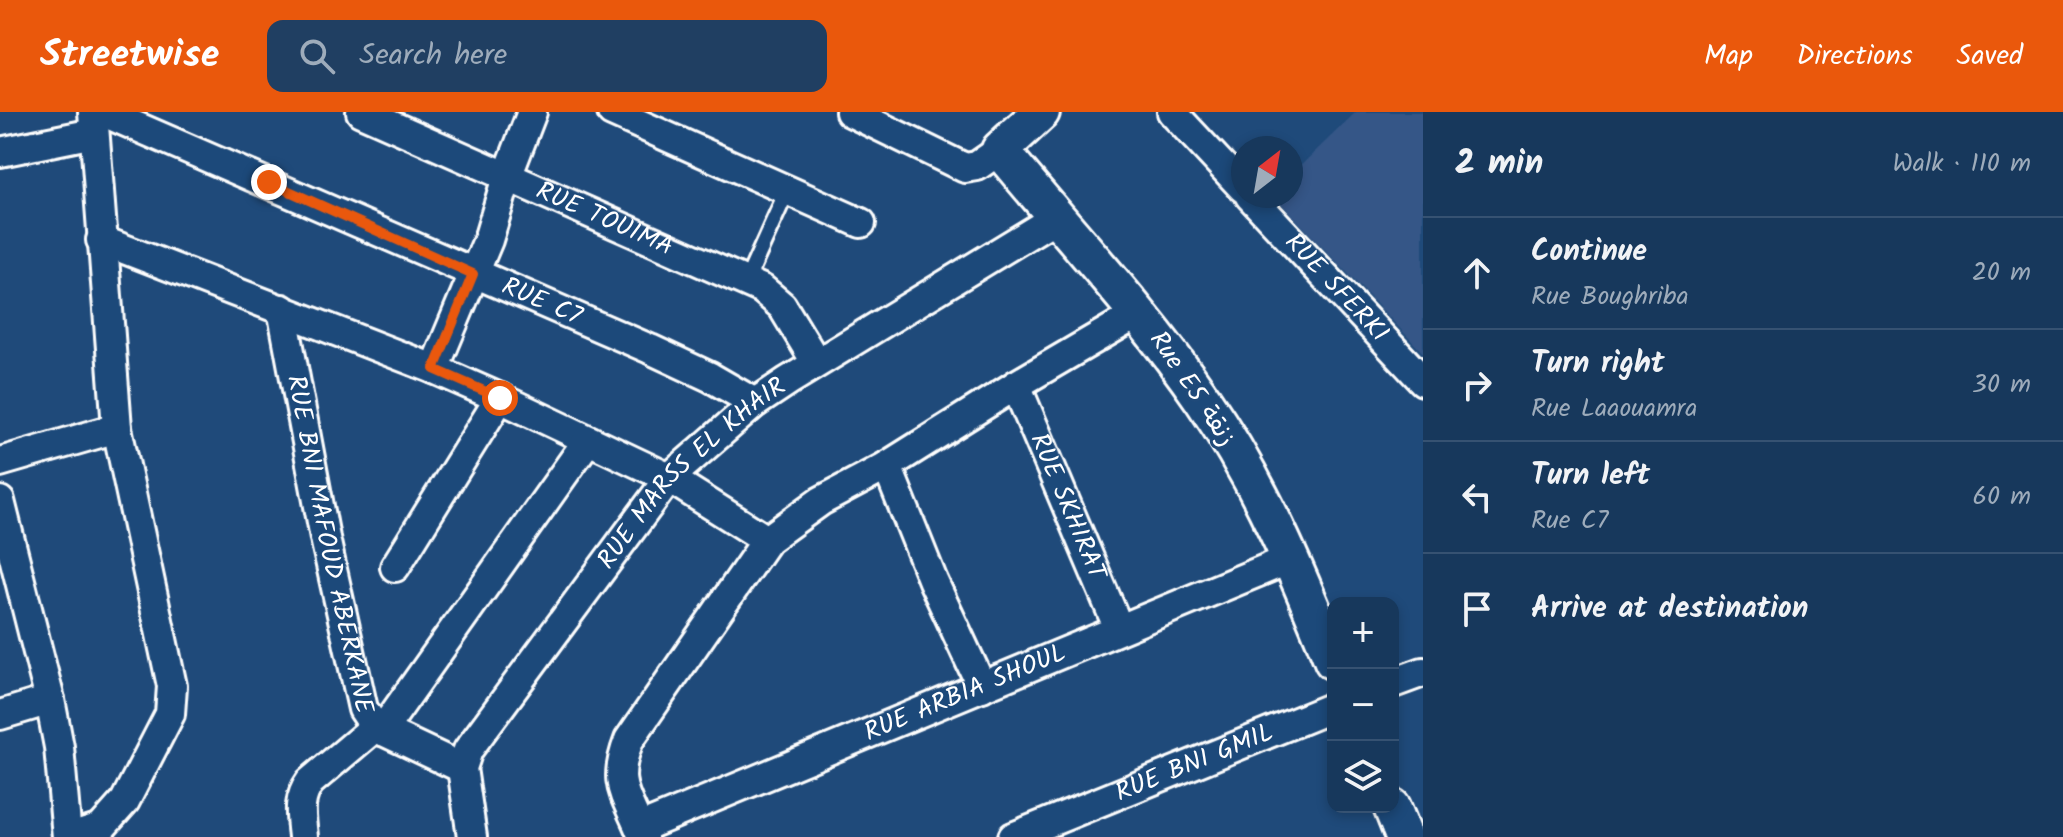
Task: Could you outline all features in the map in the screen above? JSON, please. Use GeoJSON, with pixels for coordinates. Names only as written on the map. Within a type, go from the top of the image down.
{"type":"FeatureCollection","features":[{"type":"Feature","properties":{"kind":"street","name":"RUE TOUIMA"},"geometry":{"type":"LineString","coordinates":[[361,112],[762,289],[782,306],[816,362]]}},
{"type":"Feature","properties":{"kind":"street"},"geometry":{"type":"LineString","coordinates":[[434,369],[488,240],[507,177],[532,112]]}},
{"type":"Feature","properties":{"kind":"street"},"geometry":{"type":"LineString","coordinates":[[612,112],[861,223]]}},
{"type":"Feature","properties":{"kind":"street"},"geometry":{"type":"LineString","coordinates":[[850,112],[965,168],[988,158],[1041,112]]}},
{"type":"Feature","properties":{"kind":"street"},"geometry":{"type":"LineString","coordinates":[[1172,112],[1231,175]]}},
{"type":"Feature","properties":{"kind":"street"},"geometry":{"type":"LineString","coordinates":[[0,152],[97,119],[101,240],[117,428],[172,686],[170,714],[125,801],[101,828],[70,837],[50,700],[8,575],[0,501]]}},
{"type":"Feature","properties":{"kind":"street","name":"RUE C7"},"geometry":{"type":"LineString","coordinates":[[97,119],[269,182],[650,349],[710,377],[755,403]]}},
{"type":"Feature","properties":{"kind":"street","name":"Rue E5 زنقة"},"geometry":{"type":"LineString","coordinates":[[988,158],[1055,218],[1139,313],[1204,401],[1243,465],[1292,558],[1327,646]]}},
{"type":"Feature","properties":{"kind":"street","name":"RUE SFERKI"},"geometry":{"type":"LineString","coordinates":[[1261,208],[1423,381]]}},
{"type":"Feature","properties":{"kind":"street","name":"RUE MARSS EL KHAIR"},"geometry":{"type":"LineString","coordinates":[[462,768],[468,750],[481,730],[669,478],[755,403],[816,362],[1055,218]]}},
{"type":"Feature","properties":{"kind":"street"},"geometry":{"type":"LineString","coordinates":[[101,240],[434,369],[500,398],[669,478],[767,540]]}},
{"type":"Feature","properties":{"kind":"street","name":"RUE BNI MAFOUD ABERKANE"},"geometry":{"type":"LineString","coordinates":[[282,309],[359,697],[378,729],[462,768]]}},
{"type":"Feature","properties":{"kind":"street"},"geometry":{"type":"LineString","coordinates":[[641,832],[620,783],[621,761],[629,740],[767,540],[821,501],[887,466],[1139,313]]}},
{"type":"Feature","properties":{"kind":"street","name":"RUE SKHIRAT"},"geometry":{"type":"LineString","coordinates":[[1016,385],[1119,629]]}},
{"type":"Feature","properties":{"kind":"street"},"geometry":{"type":"LineString","coordinates":[[395,567],[500,398]]}},
{"type":"Feature","properties":{"kind":"street"},"geometry":{"type":"LineString","coordinates":[[0,462],[117,428]]}},
{"type":"Feature","properties":{"kind":"street"},"geometry":{"type":"LineString","coordinates":[[303,837],[300,805],[303,792],[317,776],[378,729],[588,440]]}},
{"type":"Feature","properties":{"kind":"street"},"geometry":{"type":"LineString","coordinates":[[887,466],[933,581],[982,687]]}},
{"type":"Feature","properties":{"kind":"street","name":"RUE ARBIA SHOUL"},"geometry":{"type":"LineString","coordinates":[[641,832],[1292,558]]}},
{"type":"Feature","properties":{"kind":"street"},"geometry":{"type":"LineString","coordinates":[[1399,681],[1423,672]]}},
{"type":"Feature","properties":{"kind":"street"},"geometry":{"type":"LineString","coordinates":[[0,715],[50,700]]}},
{"type":"Feature","properties":{"kind":"street","name":"RUE BNI GMIL"},"geometry":{"type":"LineString","coordinates":[[1013,837],[1327,709]]}},
{"type":"Feature","properties":{"kind":"street"},"geometry":{"type":"LineString","coordinates":[[462,768],[472,837]]}},
{"type":"Feature","properties":{"kind":"street"},"geometry":{"type":"LineString","coordinates":[[1394,813],[1404,837]]}},
{"type":"Feature","properties":{"kind":"lane"},"geometry":{"type":"LineString","coordinates":[[746,282],[787,191]]}},
{"type":"Feature","properties":{"kind":"shaded area"},"geometry":{"type":"Polygon","coordinates":[[[1356,112],[1423,112],[1423,353],[1285,208],[1303,208],[1303,163],[1356,112]]]}},
{"type":"Feature","properties":{"kind":"route"},"geometry":{"type":"LineString","coordinates":[[269,182],[473,274],[434,369],[500,398]]}}]}
